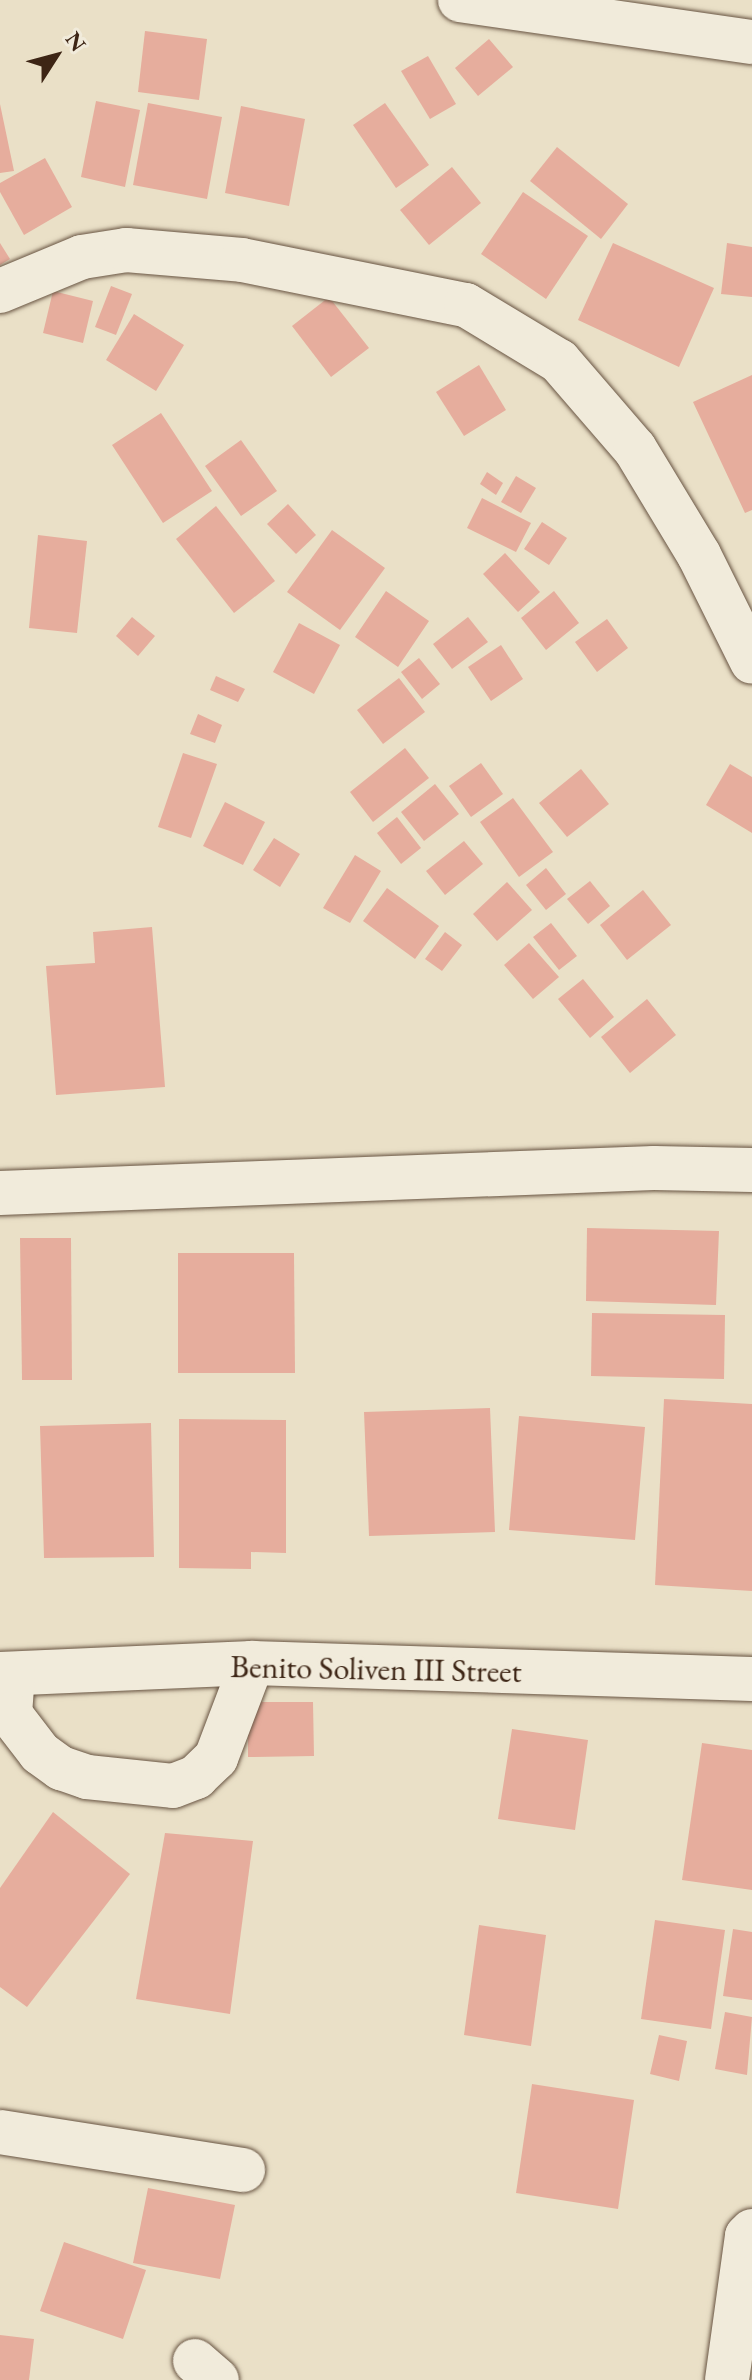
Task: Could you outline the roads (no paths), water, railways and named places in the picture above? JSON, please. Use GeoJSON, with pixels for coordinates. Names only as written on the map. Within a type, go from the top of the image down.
{"type":"FeatureCollection","features":[{"type":"Feature","properties":{"kind":"street"},"geometry":{"type":"LineString","coordinates":[[460,0],[752,42]]}},
{"type":"Feature","properties":{"kind":"street"},"geometry":{"type":"LineString","coordinates":[[0,291],[82,257],[126,250],[242,260],[466,305],[559,361],[635,449],[699,555],[752,662]]}},
{"type":"Feature","properties":{"kind":"street"},"geometry":{"type":"LineString","coordinates":[[0,1193],[654,1168],[752,1170]]}},
{"type":"Feature","properties":{"kind":"street"},"geometry":{"type":"LineString","coordinates":[[6,1674],[10,1714],[40,1753],[61,1768],[87,1777],[173,1786],[196,1777],[216,1758],[252,1663]]}},
{"type":"Feature","properties":{"kind":"street","name":"Benito Soliven Ⅲ Street"},"geometry":{"type":"LineString","coordinates":[[6,1674],[252,1663],[752,1679]]}},
{"type":"Feature","properties":{"kind":"street"},"geometry":{"type":"LineString","coordinates":[[0,2132],[243,2170]]}},
{"type":"Feature","properties":{"kind":"street"},"geometry":{"type":"LineString","coordinates":[[727,2380],[747,2236],[752,2231]]}}]}
